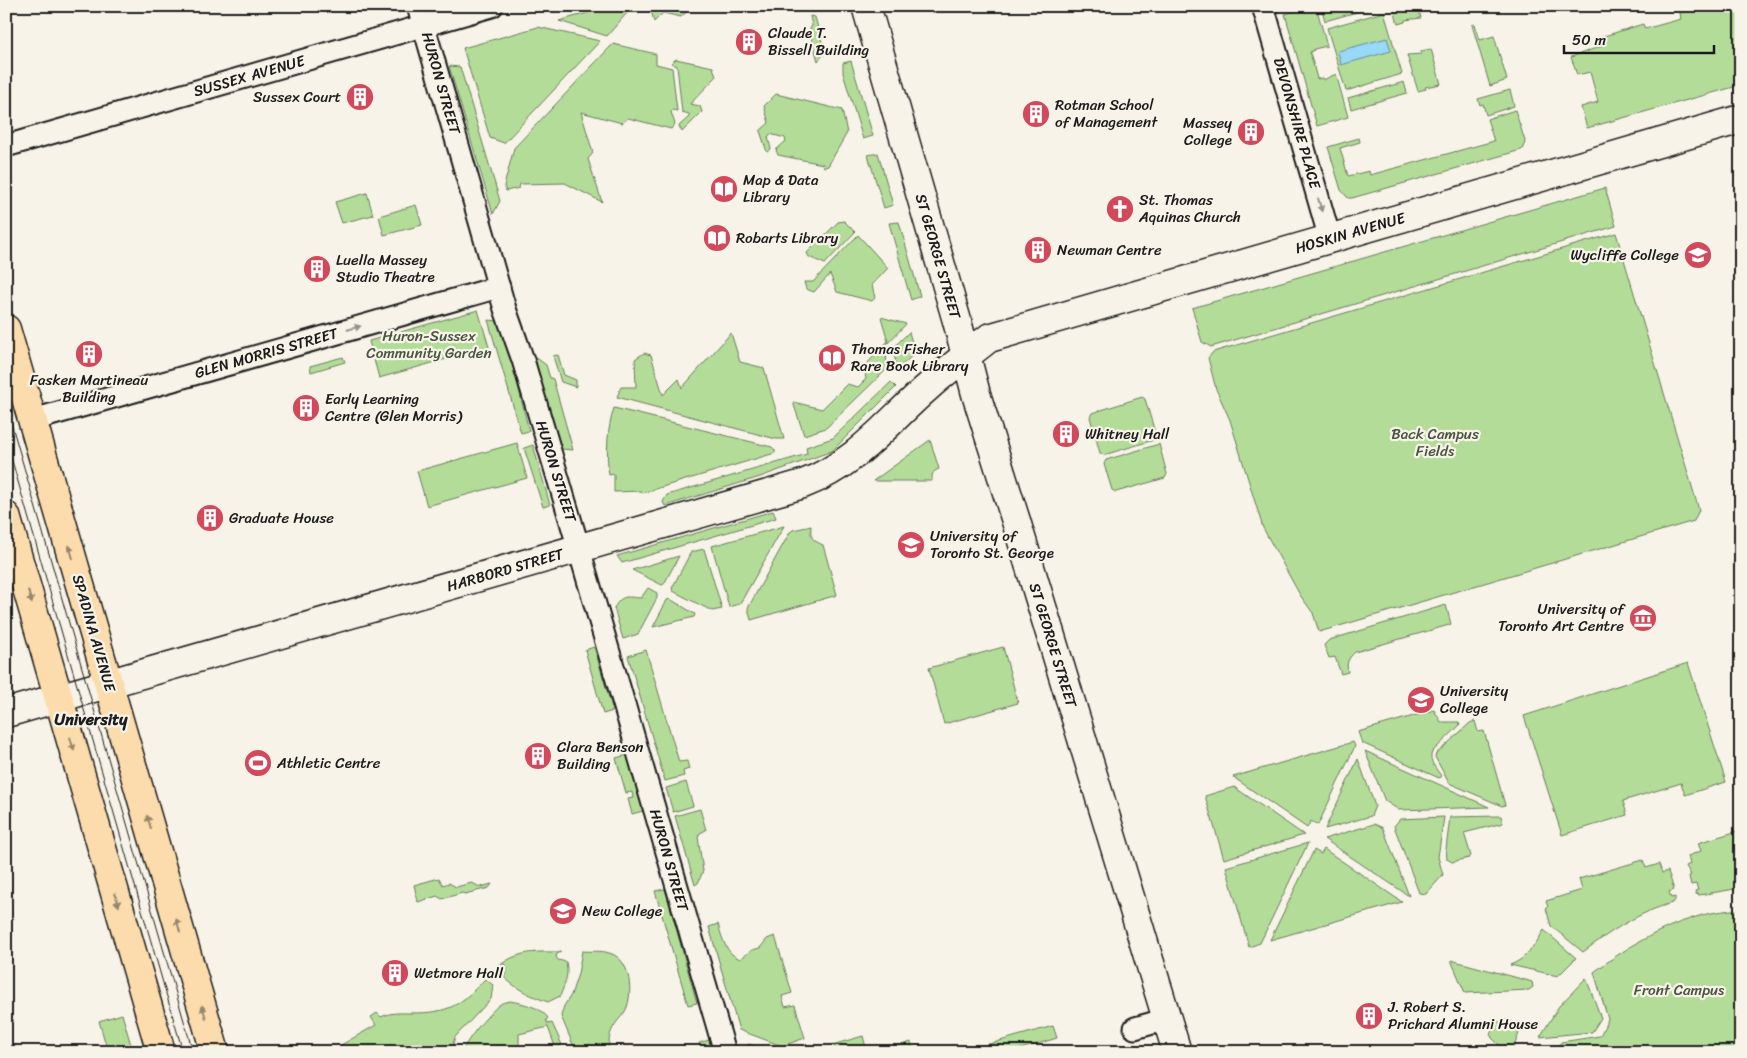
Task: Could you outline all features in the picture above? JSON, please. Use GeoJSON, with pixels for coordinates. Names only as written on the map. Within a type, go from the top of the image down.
{"type":"FeatureCollection","features":[{"type":"Feature","properties":{"kind":"main road","name":"SPADINA AVENUE"},"geometry":{"type":"LineString","coordinates":[[6,329],[215,1052]]}},
{"type":"Feature","properties":{"kind":"main road"},"geometry":{"type":"LineString","coordinates":[[6,516],[161,1052]]}},
{"type":"Feature","properties":{"kind":"street","name":"SUSSEX AVENUE"},"geometry":{"type":"LineString","coordinates":[[6,146],[421,16],[492,6]]}},
{"type":"Feature","properties":{"kind":"street","name":"ST GEORGE STREET"},"geometry":{"type":"LineString","coordinates":[[866,6],[966,357],[1176,1052]]}},
{"type":"Feature","properties":{"kind":"street","name":"DEVONSHIRE PLACE"},"geometry":{"type":"LineString","coordinates":[[1263,6],[1330,239]]}},
{"type":"Feature","properties":{"kind":"street","name":"HURON STREET"},"geometry":{"type":"LineString","coordinates":[[421,16],[499,287],[579,549],[725,1052]]}},
{"type":"Feature","properties":{"kind":"street","name":"HOSKIN AVENUE"},"geometry":{"type":"LineString","coordinates":[[966,357],[989,338],[1741,119]]}},
{"type":"Feature","properties":{"kind":"street","name":"GLEN MORRIS STREET"},"geometry":{"type":"LineString","coordinates":[[33,420],[499,287]]}},
{"type":"Feature","properties":{"kind":"street","name":"HARBORD STREET"},"geometry":{"type":"LineString","coordinates":[[6,713],[802,484],[837,468],[868,444],[930,385],[966,357]]}},
{"type":"Feature","properties":{"kind":"street"},"geometry":{"type":"LineString","coordinates":[[1135,1028],[1167,1019]]}},
{"type":"Feature","properties":{"kind":"green space"},"geometry":{"type":"Polygon","coordinates":[[[612,6],[633,6],[607,36],[559,21],[612,6]]]}},
{"type":"Feature","properties":{"kind":"green space"},"geometry":{"type":"Polygon","coordinates":[[[650,6],[693,6],[681,17],[663,13],[654,22],[650,6]]]}},
{"type":"Feature","properties":{"kind":"green space"},"geometry":{"type":"Polygon","coordinates":[[[1316,6],[1327,46],[1310,52],[1317,79],[1323,78],[1323,80],[1336,74],[1348,117],[1317,126],[1285,14],[1316,6]]]}},
{"type":"Feature","properties":{"kind":"green space"},"geometry":{"type":"Polygon","coordinates":[[[1321,6],[1378,6],[1325,21],[1321,6]]]}},
{"type":"Feature","properties":{"kind":"green space"},"geometry":{"type":"Polygon","coordinates":[[[1393,6],[1418,6],[1421,18],[1405,20],[1405,22],[1398,24],[1393,6]]]}},
{"type":"Feature","properties":{"kind":"green space"},"geometry":{"type":"Polygon","coordinates":[[[1703,6],[1741,6],[1741,85],[1587,128],[1581,107],[1598,102],[1590,72],[1577,75],[1571,57],[1602,46],[1601,37],[1643,24],[1645,29],[1681,19],[1680,13],[1703,6]]]}},
{"type":"Feature","properties":{"kind":"green space"},"geometry":{"type":"Polygon","coordinates":[[[1384,12],[1402,74],[1346,91],[1327,28],[1384,12]]]}},
{"type":"Feature","properties":{"kind":"green space"},"geometry":{"type":"Polygon","coordinates":[[[810,16],[815,17],[825,53],[818,61],[809,30],[812,26],[810,16]]]}},
{"type":"Feature","properties":{"kind":"green space"},"geometry":{"type":"Polygon","coordinates":[[[1475,24],[1480,40],[1494,36],[1507,80],[1490,86],[1472,25],[1475,24]]]}},
{"type":"Feature","properties":{"kind":"green space"},"geometry":{"type":"Polygon","coordinates":[[[538,27],[600,41],[504,143],[490,138],[463,48],[538,27]]]}},
{"type":"Feature","properties":{"kind":"green space"},"geometry":{"type":"Polygon","coordinates":[[[613,44],[656,54],[656,64],[672,68],[677,111],[673,110],[671,112],[675,124],[671,129],[628,118],[622,123],[581,112],[593,153],[588,159],[602,202],[565,183],[520,184],[519,188],[506,191],[504,186],[514,148],[613,44]]]}},
{"type":"Feature","properties":{"kind":"green space"},"geometry":{"type":"Polygon","coordinates":[[[1431,49],[1441,84],[1425,87],[1426,89],[1418,91],[1407,55],[1422,54],[1421,51],[1431,49]]]}},
{"type":"Feature","properties":{"kind":"green space"},"geometry":{"type":"Polygon","coordinates":[[[676,59],[713,67],[716,77],[690,104],[700,106],[702,112],[682,132],[679,126],[689,117],[689,114],[682,112],[677,66],[671,63],[676,59]]]}},
{"type":"Feature","properties":{"kind":"green space"},"geometry":{"type":"Polygon","coordinates":[[[851,61],[873,136],[863,139],[843,73],[843,63],[851,61]]]}},
{"type":"Feature","properties":{"kind":"green space"},"geometry":{"type":"Polygon","coordinates":[[[449,66],[460,67],[500,201],[493,214],[449,66]]]}},
{"type":"Feature","properties":{"kind":"green space"},"geometry":{"type":"Polygon","coordinates":[[[1404,82],[1407,93],[1351,109],[1348,98],[1404,82]]]}},
{"type":"Feature","properties":{"kind":"green space"},"geometry":{"type":"Polygon","coordinates":[[[1510,90],[1514,106],[1486,115],[1483,104],[1480,105],[1478,99],[1510,90]]]}},
{"type":"Feature","properties":{"kind":"green space"},"geometry":{"type":"Polygon","coordinates":[[[776,94],[842,110],[847,133],[828,166],[824,167],[823,164],[778,155],[776,150],[786,141],[785,138],[770,134],[768,137],[771,149],[767,152],[760,131],[769,123],[764,106],[776,94]]]}},
{"type":"Feature","properties":{"kind":"green space"},"geometry":{"type":"Polygon","coordinates":[[[1515,110],[1525,141],[1524,148],[1521,150],[1352,198],[1348,198],[1341,190],[1328,147],[1359,138],[1360,142],[1340,148],[1348,176],[1369,171],[1370,175],[1494,141],[1487,119],[1515,110]]]}},
{"type":"Feature","properties":{"kind":"green space"},"geometry":{"type":"Polygon","coordinates":[[[878,153],[893,205],[884,208],[868,155],[878,153]]]}},
{"type":"Feature","properties":{"kind":"green space"},"geometry":{"type":"Polygon","coordinates":[[[1605,188],[1616,226],[1211,347],[1202,342],[1192,308],[1605,188]]]}},
{"type":"Feature","properties":{"kind":"green space"},"geometry":{"type":"Polygon","coordinates":[[[367,193],[373,215],[342,223],[335,202],[367,193]]]}},
{"type":"Feature","properties":{"kind":"green space"},"geometry":{"type":"Polygon","coordinates":[[[416,205],[422,225],[384,235],[379,216],[416,205]]]}},
{"type":"Feature","properties":{"kind":"green space"},"geometry":{"type":"Polygon","coordinates":[[[844,221],[855,232],[825,264],[809,257],[807,253],[838,222],[844,221]]]}},
{"type":"Feature","properties":{"kind":"green space"},"geometry":{"type":"Polygon","coordinates":[[[899,222],[920,296],[911,300],[889,223],[899,222]]]}},
{"type":"Feature","properties":{"kind":"green space","name":"Back Campus Fields"},"geometry":{"type":"Polygon","coordinates":[[[1616,233],[1699,510],[1694,521],[1319,632],[1313,613],[1300,595],[1263,528],[1230,420],[1216,389],[1208,358],[1213,352],[1616,233]]]}},
{"type":"Feature","properties":{"kind":"green space"},"geometry":{"type":"Polygon","coordinates":[[[858,235],[888,268],[872,285],[875,298],[872,301],[837,292],[830,274],[814,292],[806,289],[804,282],[813,282],[858,235]]]}},
{"type":"Feature","properties":{"kind":"green space","name":"Huron-Sussex Community Garden"},"geometry":{"type":"Polygon","coordinates":[[[478,310],[489,347],[379,378],[369,341],[478,310]]]}},
{"type":"Feature","properties":{"kind":"green space"},"geometry":{"type":"Polygon","coordinates":[[[881,317],[906,324],[886,345],[887,369],[826,428],[804,435],[793,402],[822,409],[847,384],[858,387],[866,379],[864,367],[888,341],[881,317]]]}},
{"type":"Feature","properties":{"kind":"green space"},"geometry":{"type":"Polygon","coordinates":[[[488,320],[499,321],[529,431],[521,433],[488,320]]]}},
{"type":"Feature","properties":{"kind":"green space"},"geometry":{"type":"Polygon","coordinates":[[[909,332],[915,353],[896,371],[894,347],[909,332]]]}},
{"type":"Feature","properties":{"kind":"green space"},"geometry":{"type":"Polygon","coordinates":[[[731,333],[740,362],[764,368],[784,439],[776,439],[617,397],[621,387],[636,387],[635,359],[644,353],[651,355],[663,395],[679,379],[682,388],[731,333]]]}},
{"type":"Feature","properties":{"kind":"green space"},"geometry":{"type":"Polygon","coordinates":[[[558,355],[564,375],[576,380],[576,387],[561,382],[553,356],[558,355]]]}},
{"type":"Feature","properties":{"kind":"green space"},"geometry":{"type":"Polygon","coordinates":[[[534,356],[546,365],[550,378],[553,379],[573,450],[561,449],[534,356]]]}},
{"type":"Feature","properties":{"kind":"green space"},"geometry":{"type":"Polygon","coordinates":[[[343,357],[345,362],[311,372],[310,366],[343,357]]]}},
{"type":"Feature","properties":{"kind":"green space"},"geometry":{"type":"Polygon","coordinates":[[[891,382],[896,387],[832,451],[760,477],[665,506],[663,502],[667,495],[807,454],[806,447],[833,438],[891,382]]]}},
{"type":"Feature","properties":{"kind":"green space"},"geometry":{"type":"Polygon","coordinates":[[[1142,397],[1145,399],[1157,439],[1104,455],[1100,453],[1090,417],[1092,413],[1142,397]]]}},
{"type":"Feature","properties":{"kind":"green space"},"geometry":{"type":"Polygon","coordinates":[[[614,408],[772,447],[775,453],[642,493],[641,491],[614,492],[614,474],[609,475],[607,449],[614,408]]]}},
{"type":"Feature","properties":{"kind":"green space"},"geometry":{"type":"Polygon","coordinates":[[[930,440],[939,469],[933,474],[932,481],[873,481],[930,440]]]}},
{"type":"Feature","properties":{"kind":"green space"},"geometry":{"type":"Polygon","coordinates":[[[517,443],[527,478],[427,506],[417,471],[517,443]]]}},
{"type":"Feature","properties":{"kind":"green space"},"geometry":{"type":"Polygon","coordinates":[[[1159,444],[1167,474],[1165,478],[1116,492],[1112,490],[1104,464],[1106,460],[1159,444]]]}},
{"type":"Feature","properties":{"kind":"green space"},"geometry":{"type":"Polygon","coordinates":[[[533,445],[550,505],[543,507],[524,448],[533,445]]]}},
{"type":"Feature","properties":{"kind":"green space"},"geometry":{"type":"Polygon","coordinates":[[[773,511],[776,518],[622,563],[617,556],[773,511]]]}},
{"type":"Feature","properties":{"kind":"green space"},"geometry":{"type":"Polygon","coordinates":[[[784,526],[742,600],[739,604],[729,607],[712,546],[784,526]]]}},
{"type":"Feature","properties":{"kind":"green space"},"geometry":{"type":"Polygon","coordinates":[[[811,526],[812,538],[823,545],[837,595],[751,620],[748,608],[790,532],[811,526]]]}},
{"type":"Feature","properties":{"kind":"green space"},"geometry":{"type":"Polygon","coordinates":[[[704,549],[722,609],[712,611],[673,591],[672,588],[691,552],[704,549]]]}},
{"type":"Feature","properties":{"kind":"green space"},"geometry":{"type":"Polygon","coordinates":[[[679,556],[662,585],[632,570],[679,556]]]}},
{"type":"Feature","properties":{"kind":"green space"},"geometry":{"type":"Polygon","coordinates":[[[648,588],[657,593],[657,598],[638,634],[623,639],[614,608],[622,598],[641,598],[648,588]]]}},
{"type":"Feature","properties":{"kind":"green space"},"geometry":{"type":"Polygon","coordinates":[[[670,599],[695,614],[694,617],[653,627],[667,600],[670,599]]]}},
{"type":"Feature","properties":{"kind":"green space"},"geometry":{"type":"Polygon","coordinates":[[[1446,605],[1451,624],[1355,652],[1348,661],[1348,672],[1341,674],[1335,657],[1329,658],[1324,645],[1329,640],[1446,605]]]}},
{"type":"Feature","properties":{"kind":"green space"},"geometry":{"type":"Polygon","coordinates":[[[594,647],[613,711],[603,714],[585,650],[594,647]]]}},
{"type":"Feature","properties":{"kind":"green space"},"geometry":{"type":"Polygon","coordinates":[[[1003,647],[1018,703],[944,724],[929,668],[1003,647]]]}},
{"type":"Feature","properties":{"kind":"green space"},"geometry":{"type":"Polygon","coordinates":[[[646,650],[679,762],[687,761],[689,769],[683,771],[684,776],[665,781],[628,656],[646,650]]]}},
{"type":"Feature","properties":{"kind":"green space"},"geometry":{"type":"Polygon","coordinates":[[[1688,663],[1726,782],[1685,795],[1681,783],[1623,801],[1627,815],[1562,835],[1524,716],[1688,663]]]}},
{"type":"Feature","properties":{"kind":"green space"},"geometry":{"type":"Polygon","coordinates":[[[1434,710],[1441,722],[1459,722],[1460,725],[1432,752],[1431,758],[1441,776],[1439,778],[1362,743],[1358,732],[1434,710]]]}},
{"type":"Feature","properties":{"kind":"green space"},"geometry":{"type":"Polygon","coordinates":[[[1475,721],[1478,732],[1484,731],[1505,805],[1502,806],[1449,783],[1435,757],[1470,723],[1475,721]]]}},
{"type":"Feature","properties":{"kind":"green space"},"geometry":{"type":"Polygon","coordinates":[[[1353,742],[1355,746],[1318,825],[1311,821],[1307,828],[1233,777],[1353,742]]]}},
{"type":"Feature","properties":{"kind":"green space"},"geometry":{"type":"Polygon","coordinates":[[[1365,751],[1489,807],[1399,810],[1385,801],[1365,751]]]}},
{"type":"Feature","properties":{"kind":"green space"},"geometry":{"type":"Polygon","coordinates":[[[627,755],[643,811],[632,814],[628,799],[633,798],[632,792],[626,793],[616,758],[627,755]]]}},
{"type":"Feature","properties":{"kind":"green space"},"geometry":{"type":"Polygon","coordinates":[[[1358,759],[1375,806],[1371,816],[1325,829],[1358,759]]]}},
{"type":"Feature","properties":{"kind":"green space"},"geometry":{"type":"Polygon","coordinates":[[[686,782],[693,806],[673,812],[666,788],[686,782]]]}},
{"type":"Feature","properties":{"kind":"green space"},"geometry":{"type":"Polygon","coordinates":[[[1234,787],[1304,835],[1224,859],[1205,796],[1234,787]]]}},
{"type":"Feature","properties":{"kind":"green space"},"geometry":{"type":"Polygon","coordinates":[[[700,809],[706,830],[700,833],[698,837],[703,871],[698,883],[695,885],[675,816],[700,809]]]}},
{"type":"Feature","properties":{"kind":"green space"},"geometry":{"type":"Polygon","coordinates":[[[1501,816],[1503,823],[1464,833],[1471,856],[1469,858],[1452,862],[1447,859],[1446,849],[1450,817],[1501,816]]]}},
{"type":"Feature","properties":{"kind":"green space"},"geometry":{"type":"Polygon","coordinates":[[[1444,817],[1438,857],[1443,875],[1426,894],[1419,893],[1394,826],[1400,819],[1444,817]]]}},
{"type":"Feature","properties":{"kind":"green space"},"geometry":{"type":"Polygon","coordinates":[[[1374,824],[1383,828],[1409,896],[1324,839],[1374,824]]]}},
{"type":"Feature","properties":{"kind":"green space"},"geometry":{"type":"Polygon","coordinates":[[[1741,830],[1741,888],[1696,894],[1695,891],[1698,890],[1696,884],[1691,885],[1689,876],[1691,875],[1686,866],[1690,864],[1688,856],[1701,851],[1698,843],[1741,830]]]}},
{"type":"Feature","properties":{"kind":"green space"},"geometry":{"type":"Polygon","coordinates":[[[1308,843],[1260,943],[1249,947],[1226,867],[1308,843]]]}},
{"type":"Feature","properties":{"kind":"green space"},"geometry":{"type":"Polygon","coordinates":[[[1324,849],[1402,902],[1270,940],[1314,850],[1321,854],[1324,849]]]}},
{"type":"Feature","properties":{"kind":"green space"},"geometry":{"type":"Polygon","coordinates":[[[1643,860],[1646,868],[1659,864],[1662,873],[1668,871],[1674,890],[1669,892],[1671,898],[1675,897],[1673,903],[1637,917],[1583,952],[1551,926],[1546,901],[1582,890],[1579,879],[1643,860]]]}},
{"type":"Feature","properties":{"kind":"green space"},"geometry":{"type":"Polygon","coordinates":[[[439,878],[443,885],[449,883],[456,887],[472,883],[480,887],[492,884],[489,888],[465,894],[462,893],[442,899],[437,896],[418,902],[414,885],[439,878]]]}},
{"type":"Feature","properties":{"kind":"green space"},"geometry":{"type":"Polygon","coordinates":[[[665,889],[697,1003],[688,1005],[655,891],[665,889]]]}},
{"type":"Feature","properties":{"kind":"green space","name":"Front Campus"},"geometry":{"type":"Polygon","coordinates":[[[1730,910],[1741,910],[1741,1052],[1563,1052],[1563,1050],[1558,1048],[1561,1042],[1600,1036],[1608,1019],[1594,972],[1617,955],[1655,933],[1700,916],[1730,910]]]}},
{"type":"Feature","properties":{"kind":"green space"},"geometry":{"type":"Polygon","coordinates":[[[718,924],[728,949],[735,957],[740,959],[752,950],[760,948],[767,939],[775,936],[792,993],[782,996],[785,1007],[795,1005],[805,1038],[782,1046],[739,1030],[709,927],[718,924]]]}},
{"type":"Feature","properties":{"kind":"green space"},"geometry":{"type":"Polygon","coordinates":[[[1544,930],[1576,958],[1558,976],[1510,965],[1526,955],[1544,930]]]}},
{"type":"Feature","properties":{"kind":"green space"},"geometry":{"type":"Polygon","coordinates":[[[582,951],[609,953],[622,961],[626,968],[630,992],[629,1000],[626,1010],[616,1023],[609,1038],[609,1052],[576,1052],[561,1016],[578,974],[582,951]]]}},
{"type":"Feature","properties":{"kind":"green space"},"geometry":{"type":"Polygon","coordinates":[[[561,952],[556,957],[558,960],[566,962],[566,979],[560,996],[548,1002],[514,986],[504,977],[508,968],[504,964],[499,966],[514,957],[529,953],[561,952]]]}},
{"type":"Feature","properties":{"kind":"green space"},"geometry":{"type":"Polygon","coordinates":[[[1451,960],[1529,981],[1532,982],[1533,987],[1529,990],[1465,993],[1451,960]]]}},
{"type":"Feature","properties":{"kind":"green space"},"geometry":{"type":"Polygon","coordinates":[[[1586,978],[1601,1018],[1592,1032],[1540,1037],[1559,1006],[1586,978]]]}},
{"type":"Feature","properties":{"kind":"green space"},"geometry":{"type":"Polygon","coordinates":[[[485,979],[493,985],[491,999],[455,1037],[451,1052],[345,1052],[341,1045],[376,1025],[371,1017],[377,1013],[381,1017],[399,1013],[424,1013],[445,1009],[468,996],[485,979]]]}},
{"type":"Feature","properties":{"kind":"green space"},"geometry":{"type":"Polygon","coordinates":[[[510,1001],[531,1006],[544,1014],[548,1018],[546,1020],[548,1024],[552,1023],[562,1045],[559,1046],[561,1051],[565,1052],[557,1052],[548,1027],[519,1034],[519,1052],[462,1052],[480,1025],[492,1012],[502,1003],[510,1001]]]}},
{"type":"Feature","properties":{"kind":"green space"},"geometry":{"type":"Polygon","coordinates":[[[122,1014],[133,1052],[108,1052],[99,1021],[122,1014]]]}},
{"type":"Feature","properties":{"kind":"green space"},"geometry":{"type":"Polygon","coordinates":[[[1506,1020],[1522,1025],[1512,1052],[1506,1052],[1490,1034],[1497,1022],[1506,1020]]]}},
{"type":"Feature","properties":{"kind":"green space"},"geometry":{"type":"Polygon","coordinates":[[[1053,1026],[1057,1038],[1011,1052],[984,1052],[982,1046],[1053,1026]]]}},
{"type":"Feature","properties":{"kind":"green space"},"geometry":{"type":"Polygon","coordinates":[[[863,1036],[867,1052],[834,1052],[835,1047],[832,1045],[863,1036]]]}},
{"type":"Feature","properties":{"kind":"green space"},"geometry":{"type":"Polygon","coordinates":[[[709,1040],[712,1052],[702,1052],[699,1043],[709,1040]]]}},
{"type":"Feature","properties":{"kind":"green space"},"geometry":{"type":"Polygon","coordinates":[[[911,1042],[913,1050],[880,1052],[911,1042]]]}},
{"type":"Feature","properties":{"kind":"green space"},"geometry":{"type":"Polygon","coordinates":[[[749,1044],[767,1052],[744,1052],[743,1050],[749,1044]]]}},
{"type":"Feature","properties":{"kind":"water"},"geometry":{"type":"Polygon","coordinates":[[[1387,38],[1391,51],[1341,65],[1338,51],[1387,38]]]}},
{"type":"Feature","properties":{"kind":"tram line"},"geometry":{"type":"LineString","coordinates":[[6,405],[193,1052]]}},
{"type":"Feature","properties":{"kind":"tram line"},"geometry":{"type":"LineString","coordinates":[[6,440],[183,1052]]}},
{"type":"Feature","properties":{"kind":"place","name":"Claude T. Bissell Building"},"geometry":{"type":"Point","coordinates":[749,42]}},
{"type":"Feature","properties":{"kind":"place","name":"Sussex Court"},"geometry":{"type":"Point","coordinates":[360,97]}},
{"type":"Feature","properties":{"kind":"place","name":"Rotman School of Management"},"geometry":{"type":"Point","coordinates":[1036,114]}},
{"type":"Feature","properties":{"kind":"place","name":"Massey College"},"geometry":{"type":"Point","coordinates":[1251,132]}},
{"type":"Feature","properties":{"kind":"place","name":"Map & Data Library"},"geometry":{"type":"Point","coordinates":[724,189]}},
{"type":"Feature","properties":{"kind":"place","name":"St. Thomas Aquinas Church"},"geometry":{"type":"Point","coordinates":[1120,209]}},
{"type":"Feature","properties":{"kind":"place","name":"Robarts Library"},"geometry":{"type":"Point","coordinates":[717,238]}},
{"type":"Feature","properties":{"kind":"place","name":"Newman Centre"},"geometry":{"type":"Point","coordinates":[1038,250]}},
{"type":"Feature","properties":{"kind":"place","name":"Wycliffe College"},"geometry":{"type":"Point","coordinates":[1698,255]}},
{"type":"Feature","properties":{"kind":"place","name":"Luella Massey Studio Theatre"},"geometry":{"type":"Point","coordinates":[317,269]}},
{"type":"Feature","properties":{"kind":"place","name":"Fasken Martineau Building"},"geometry":{"type":"Point","coordinates":[89,354]}},
{"type":"Feature","properties":{"kind":"place","name":"Thomas Fisher Rare Book Library"},"geometry":{"type":"Point","coordinates":[832,358]}},
{"type":"Feature","properties":{"kind":"place","name":"Early Learning Centre (Glen Morris)"},"geometry":{"type":"Point","coordinates":[306,408]}},
{"type":"Feature","properties":{"kind":"place","name":"Whitney Hall"},"geometry":{"type":"Point","coordinates":[1066,434]}},
{"type":"Feature","properties":{"kind":"place","name":"Graduate House"},"geometry":{"type":"Point","coordinates":[210,518]}},
{"type":"Feature","properties":{"kind":"place","name":"University of Toronto St. George"},"geometry":{"type":"Point","coordinates":[911,545]}},
{"type":"Feature","properties":{"kind":"place","name":"University of Toronto Art Centre"},"geometry":{"type":"Point","coordinates":[1643,618]}},
{"type":"Feature","properties":{"kind":"place","name":"University College"},"geometry":{"type":"Point","coordinates":[1421,700]}},
{"type":"Feature","properties":{"kind":"place","name":"Clara Benson Building"},"geometry":{"type":"Point","coordinates":[538,756]}},
{"type":"Feature","properties":{"kind":"place","name":"Athletic Centre"},"geometry":{"type":"Point","coordinates":[258,763]}},
{"type":"Feature","properties":{"kind":"place","name":"New College"},"geometry":{"type":"Point","coordinates":[563,911]}},
{"type":"Feature","properties":{"kind":"place","name":"Wetmore Hall"},"geometry":{"type":"Point","coordinates":[395,973]}},
{"type":"Feature","properties":{"kind":"place","name":"J. Robert S. Prichard Alumni House"},"geometry":{"type":"Point","coordinates":[1369,1016]}},
{"type":"Feature","properties":{"kind":"district","name":"University"},"geometry":{"type":"Point","coordinates":[91,719]}}]}
